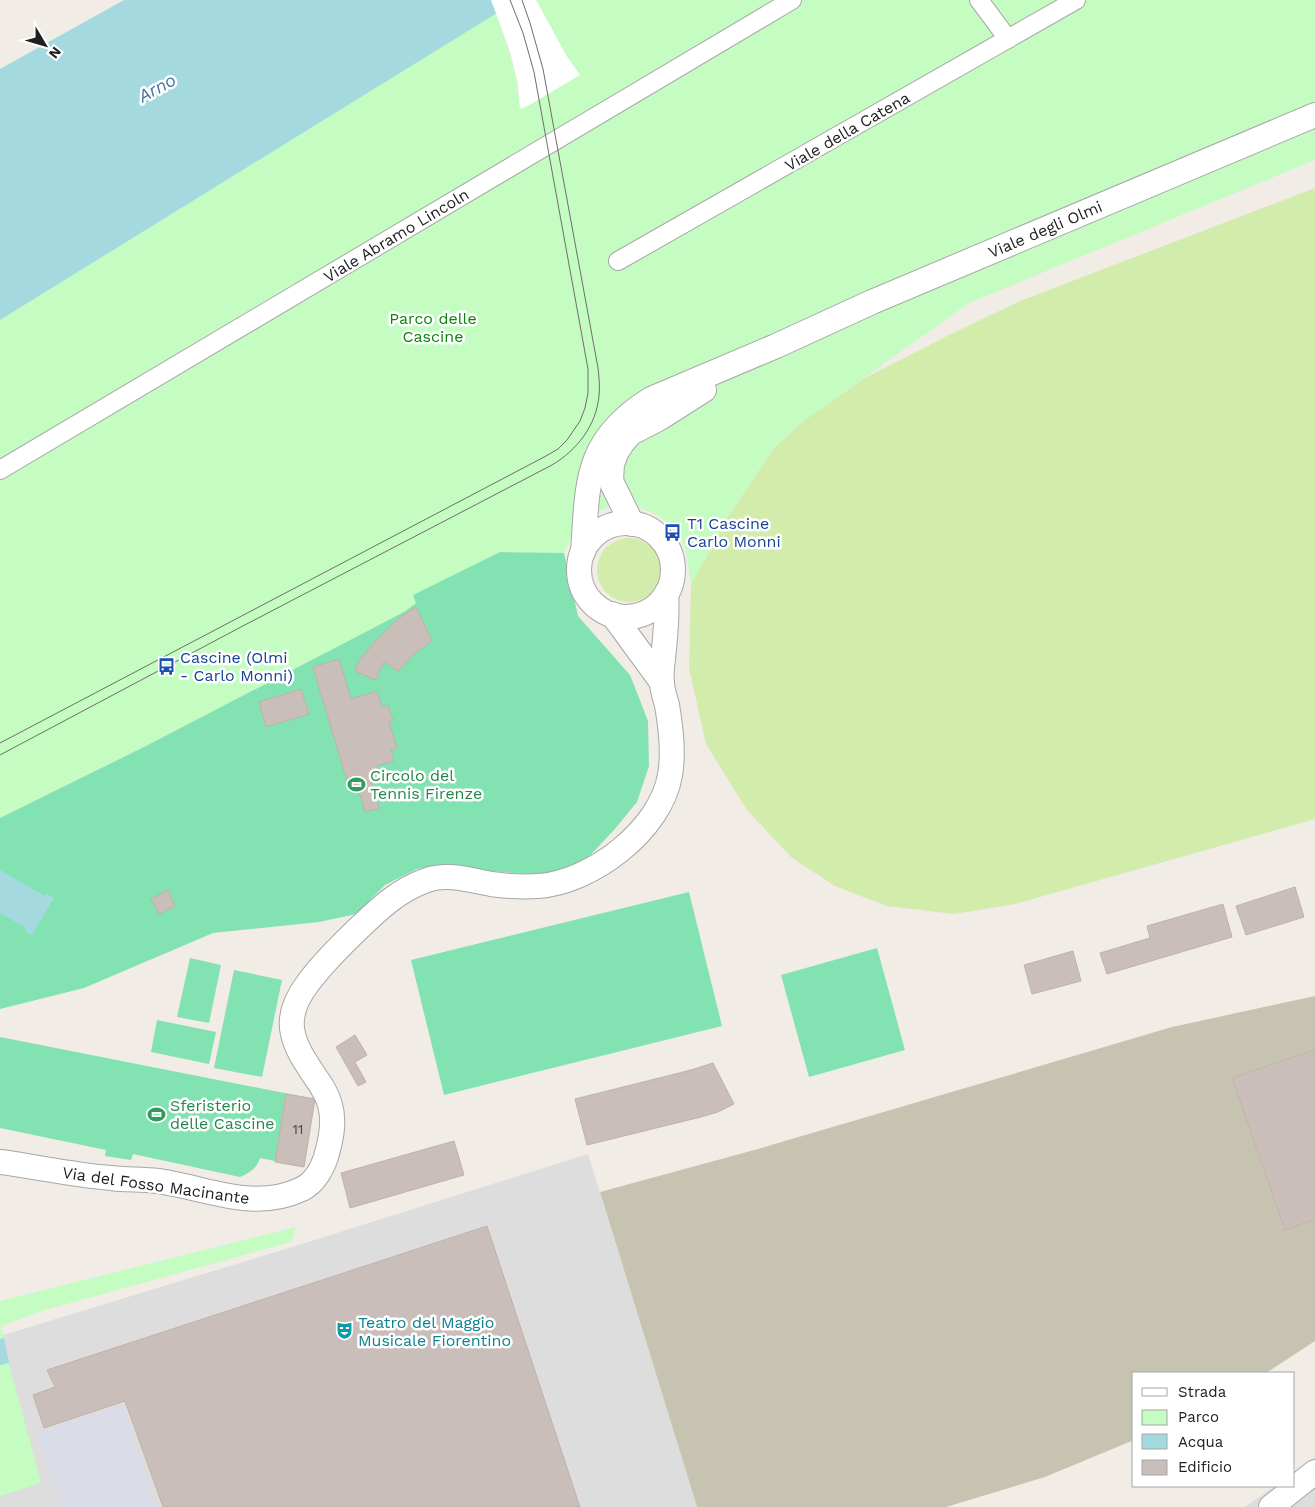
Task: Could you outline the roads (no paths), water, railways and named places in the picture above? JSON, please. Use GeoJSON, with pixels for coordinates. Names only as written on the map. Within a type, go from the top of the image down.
{"type":"FeatureCollection","features":[{"type":"Feature","properties":{"kind":"street","name":"Viale Abramo Lincoln"},"geometry":{"type":"LineString","coordinates":[[0,470],[792,0]]}},
{"type":"Feature","properties":{"kind":"street"},"geometry":{"type":"LineString","coordinates":[[979,0],[1008,39]]}},
{"type":"Feature","properties":{"kind":"street","name":"Viale della Catena"},"geometry":{"type":"LineString","coordinates":[[618,261],[1076,0]]}},
{"type":"Feature","properties":{"kind":"street","name":"Viale degli Olmi"},"geometry":{"type":"LineString","coordinates":[[583,552],[586,506],[593,464],[602,446],[620,422],[650,399],[776,346],[872,302],[1315,115]]}},
{"type":"Feature","properties":{"kind":"street","name":"Viale degli Olmi"},"geometry":{"type":"LineString","coordinates":[[632,524],[611,481],[612,464],[623,442],[631,433],[660,418],[776,346]]}},
{"type":"Feature","properties":{"kind":"street"},"geometry":{"type":"LineString","coordinates":[[619,523],[632,524],[652,530],[670,551],[673,561],[671,583],[666,594],[654,607],[641,614],[629,616],[612,614],[594,604],[586,594],[580,573],[580,560],[590,540],[603,529],[619,523]]}},
{"type":"Feature","properties":{"kind":"street"},"geometry":{"type":"LineString","coordinates":[[661,681],[667,607],[666,594]]}},
{"type":"Feature","properties":{"kind":"street"},"geometry":{"type":"LineString","coordinates":[[612,614],[661,681]]}},
{"type":"Feature","properties":{"kind":"street","name":"Via del Fosso Macinante"},"geometry":{"type":"LineString","coordinates":[[0,1162],[109,1178],[160,1182],[251,1200],[270,1198],[302,1189],[311,1184],[324,1162],[330,1141],[332,1115],[328,1096],[301,1054],[292,1027],[292,1012],[303,989],[340,946],[388,901],[428,880],[448,878],[512,886],[547,885],[567,881],[593,869],[620,850],[645,826],[657,808],[671,774],[672,752],[667,706],[661,681]]}},
{"type":"Feature","properties":{"kind":"street"},"geometry":{"type":"LineString","coordinates":[[1272,1506],[1315,1472]]}},
{"type":"Feature","properties":{"kind":"street"},"geometry":{"type":"LineString","coordinates":[[1272,1506],[1315,1483]]}},
{"type":"Feature","properties":{"kind":"water","name":"Arno"},"geometry":{"type":"Polygon","coordinates":[[[124,0],[518,0],[0,320],[0,69],[124,0]]]}},
{"type":"Feature","properties":{"kind":"water"},"geometry":{"type":"Polygon","coordinates":[[[0,870],[45,896],[47,894],[54,898],[32,935],[25,931],[26,928],[0,913],[0,870]]]}},
{"type":"Feature","properties":{"kind":"water"},"geometry":{"type":"Polygon","coordinates":[[[4,1338],[9,1363],[0,1365],[0,1339],[4,1338]]]}},
{"type":"Feature","properties":{"kind":"tram line"},"geometry":{"type":"LineString","coordinates":[[0,743],[546,456],[558,449],[567,440],[580,421],[585,408],[588,393],[588,369],[534,72],[523,33],[510,0]]}},
{"type":"Feature","properties":{"kind":"tram line"},"geometry":{"type":"LineString","coordinates":[[0,755],[552,465],[569,452],[584,436],[597,407],[599,396],[598,368],[543,69],[522,0]]}},
{"type":"Feature","properties":{"kind":"place","name":"T1 Cascine Carlo Monni"},"geometry":{"type":"Point","coordinates":[673,532]}},
{"type":"Feature","properties":{"kind":"place","name":"Cascine (Olmi - Carlo Monni)"},"geometry":{"type":"Point","coordinates":[166,666]}},
{"type":"Feature","properties":{"kind":"place","name":"Circolo del Tennis Firenze"},"geometry":{"type":"Point","coordinates":[356,784]}},
{"type":"Feature","properties":{"kind":"place","name":"Sferisterio delle Cascine"},"geometry":{"type":"Point","coordinates":[156,1114]}},
{"type":"Feature","properties":{"kind":"place","name":"Teatro del Maggio Musicale Fiorentino"},"geometry":{"type":"Point","coordinates":[344,1331]}},
{"type":"Feature","properties":{"kind":"park label","name":"Parco delle Cascine"},"geometry":{"type":"Point","coordinates":[433,327]}}]}
